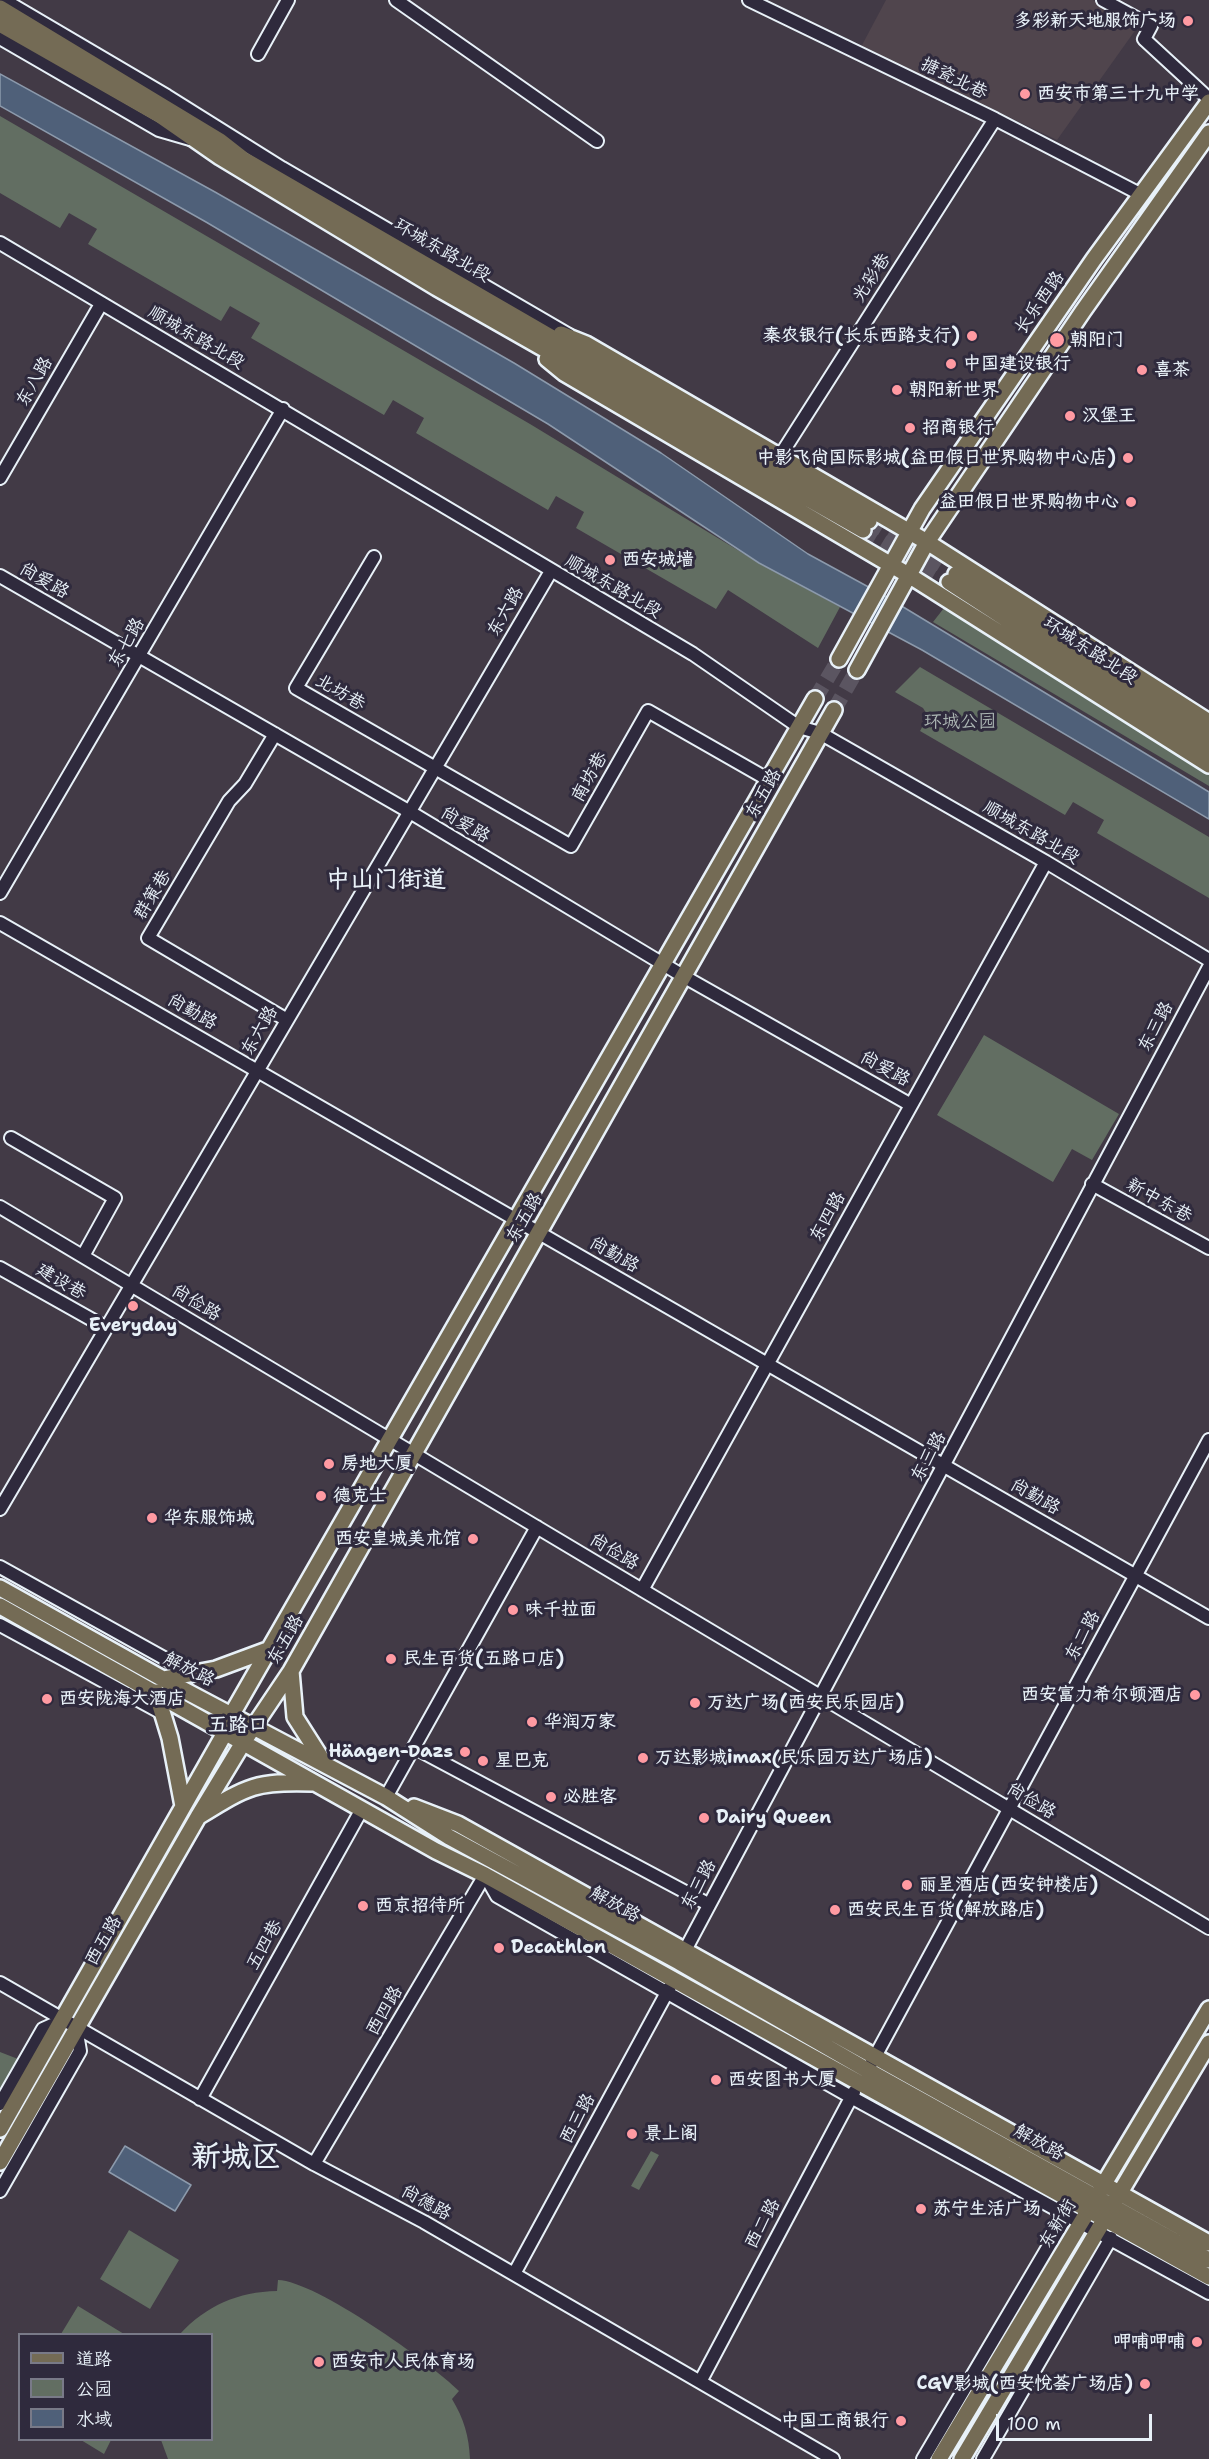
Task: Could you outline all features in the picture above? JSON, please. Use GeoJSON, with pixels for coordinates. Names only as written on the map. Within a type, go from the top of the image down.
{"type":"FeatureCollection","features":[{"type":"Feature","properties":{"kind":"main road","name":"环城东路北段"},"geometry":{"type":"LineString","coordinates":[[0,8],[74,60],[243,159],[514,324],[866,526]]}},
{"type":"Feature","properties":{"kind":"main road","name":"环城东路北段"},"geometry":{"type":"LineString","coordinates":[[0,24],[74,60]]}},
{"type":"Feature","properties":{"kind":"main road","name":"长乐西路"},"geometry":{"type":"LineString","coordinates":[[891,566],[908,530],[1140,194],[1209,101]]}},
{"type":"Feature","properties":{"kind":"main road"},"geometry":{"type":"LineString","coordinates":[[857,670],[927,542],[1089,302],[1209,134]]}},
{"type":"Feature","properties":{"kind":"main road"},"geometry":{"type":"LineString","coordinates":[[514,324],[586,344],[908,530],[1209,722]]}},
{"type":"Feature","properties":{"kind":"main road"},"geometry":{"type":"LineString","coordinates":[[514,324],[564,373],[910,576],[1209,765]]}},
{"type":"Feature","properties":{"kind":"main road"},"geometry":{"type":"LineString","coordinates":[[839,659],[891,566]]}},
{"type":"Feature","properties":{"kind":"main road","name":"环城东路北段"},"geometry":{"type":"LineString","coordinates":[[1209,736],[953,578],[1209,751]]}},
{"type":"Feature","properties":{"kind":"main road","name":"东五路"},"geometry":{"type":"LineString","coordinates":[[226,1731],[232,1714],[815,699]]}},
{"type":"Feature","properties":{"kind":"main road","name":"东五路"},"geometry":{"type":"LineString","coordinates":[[244,1741],[291,1671],[834,710]]}},
{"type":"Feature","properties":{"kind":"main road","name":"解放路"},"geometry":{"type":"LineString","coordinates":[[0,1588],[159,1685],[226,1731],[362,1809],[484,1875],[671,1986],[867,2070]]}},
{"type":"Feature","properties":{"kind":"main road","name":"解放路"},"geometry":{"type":"LineString","coordinates":[[0,1605],[159,1685],[232,1714],[386,1797],[449,1837],[524,1878],[682,1956],[1092,2204],[1104,2230],[1209,2277]]}},
{"type":"Feature","properties":{"kind":"main road"},"geometry":{"type":"LineString","coordinates":[[183,1806],[170,1738],[162,1713],[159,1685],[192,1673],[216,1669],[270,1649]]}},
{"type":"Feature","properties":{"kind":"main road"},"geometry":{"type":"LineString","coordinates":[[291,1671],[295,1717],[324,1763]]}},
{"type":"Feature","properties":{"kind":"main road","name":"西五路"},"geometry":{"type":"LineString","coordinates":[[0,2162],[70,2024],[68,2007],[226,1731]]}},
{"type":"Feature","properties":{"kind":"main road","name":"西五路"},"geometry":{"type":"LineString","coordinates":[[0,2129],[70,2024],[244,1741]]}},
{"type":"Feature","properties":{"kind":"main road"},"geometry":{"type":"LineString","coordinates":[[198,1817],[242,1790],[266,1782],[317,1783]]}},
{"type":"Feature","properties":{"kind":"main road"},"geometry":{"type":"LineString","coordinates":[[386,1797],[458,1824],[682,1956]]}},
{"type":"Feature","properties":{"kind":"main road"},"geometry":{"type":"LineString","coordinates":[[516,1857],[524,1878]]}},
{"type":"Feature","properties":{"kind":"main road","name":"东新街"},"geometry":{"type":"LineString","coordinates":[[939,2459],[1209,2009]]}},
{"type":"Feature","properties":{"kind":"main road","name":"东新街"},"geometry":{"type":"LineString","coordinates":[[1116,2200],[1209,2043]]}},
{"type":"Feature","properties":{"kind":"main road"},"geometry":{"type":"LineString","coordinates":[[867,2070],[1092,2204]]}},
{"type":"Feature","properties":{"kind":"main road"},"geometry":{"type":"LineString","coordinates":[[1116,2200],[1209,2243]]}},
{"type":"Feature","properties":{"kind":"main road","name":"解放路"},"geometry":{"type":"LineString","coordinates":[[1092,2204],[1116,2200],[1209,2260]]}},
{"type":"Feature","properties":{"kind":"main road","name":"东新街"},"geometry":{"type":"LineString","coordinates":[[962,2459],[1104,2230]]}},
{"type":"Feature","properties":{"kind":"street"},"geometry":{"type":"LineString","coordinates":[[4,0],[159,130],[196,133]]}},
{"type":"Feature","properties":{"kind":"street"},"geometry":{"type":"LineString","coordinates":[[258,54],[288,0]]}},
{"type":"Feature","properties":{"kind":"street"},"geometry":{"type":"LineString","coordinates":[[396,0],[597,141]]}},
{"type":"Feature","properties":{"kind":"street","name":"搪瓷北巷"},"geometry":{"type":"LineString","coordinates":[[749,0],[996,119],[1140,194]]}},
{"type":"Feature","properties":{"kind":"street"},"geometry":{"type":"LineString","coordinates":[[1102,0],[1151,26],[1144,39],[1209,101]]}},
{"type":"Feature","properties":{"kind":"street"},"geometry":{"type":"LineString","coordinates":[[0,38],[74,60],[167,96],[282,168],[586,344]]}},
{"type":"Feature","properties":{"kind":"street"},"geometry":{"type":"LineString","coordinates":[[167,96],[196,133]]}},
{"type":"Feature","properties":{"kind":"street","name":"光彩巷"},"geometry":{"type":"LineString","coordinates":[[780,456],[996,119]]}},
{"type":"Feature","properties":{"kind":"street","name":"顺城东路北段"},"geometry":{"type":"LineString","coordinates":[[0,243],[693,654],[799,727],[820,733],[1046,861],[1209,960]]}},
{"type":"Feature","properties":{"kind":"street","name":"东八路"},"geometry":{"type":"LineString","coordinates":[[0,478],[101,304]]}},
{"type":"Feature","properties":{"kind":"street","name":"东七路"},"geometry":{"type":"LineString","coordinates":[[0,893],[283,409]]}},
{"type":"Feature","properties":{"kind":"street","name":"北坊巷"},"geometry":{"type":"LineString","coordinates":[[374,557],[296,688],[435,769]]}},
{"type":"Feature","properties":{"kind":"street","name":"东六路"},"geometry":{"type":"LineString","coordinates":[[0,1509],[551,571]]}},
{"type":"Feature","properties":{"kind":"street","name":"尚爱路"},"geometry":{"type":"LineString","coordinates":[[0,576],[410,812],[683,976],[911,1105]]}},
{"type":"Feature","properties":{"kind":"street","name":"南坊巷"},"geometry":{"type":"LineString","coordinates":[[435,769],[571,846],[648,711],[769,780]]}},
{"type":"Feature","properties":{"kind":"street","name":"群策巷"},"geometry":{"type":"LineString","coordinates":[[275,734],[245,784],[229,801],[148,938],[286,1020]]}},
{"type":"Feature","properties":{"kind":"street","name":"东四路"},"geometry":{"type":"LineString","coordinates":[[642,1590],[1046,861]]}},
{"type":"Feature","properties":{"kind":"street","name":"尚勤路"},"geometry":{"type":"LineString","coordinates":[[0,922],[1209,1618]]}},
{"type":"Feature","properties":{"kind":"street","name":"东三路"},"geometry":{"type":"LineString","coordinates":[[682,1956],[1209,967]]}},
{"type":"Feature","properties":{"kind":"street"},"geometry":{"type":"LineString","coordinates":[[11,1138],[115,1198],[83,1256]]}},
{"type":"Feature","properties":{"kind":"street","name":"新中东巷"},"geometry":{"type":"LineString","coordinates":[[1092,1184],[1209,1248]]}},
{"type":"Feature","properties":{"kind":"street","name":"尚俭路"},"geometry":{"type":"LineString","coordinates":[[0,1207],[1209,1928]]}},
{"type":"Feature","properties":{"kind":"street","name":"建设巷"},"geometry":{"type":"LineString","coordinates":[[0,1268],[105,1327]]}},
{"type":"Feature","properties":{"kind":"street","name":"东二路"},"geometry":{"type":"LineString","coordinates":[[867,2070],[1209,1440]]}},
{"type":"Feature","properties":{"kind":"street"},"geometry":{"type":"LineString","coordinates":[[386,1797],[537,1527]]}},
{"type":"Feature","properties":{"kind":"street"},"geometry":{"type":"LineString","coordinates":[[0,1567],[192,1673]]}},
{"type":"Feature","properties":{"kind":"street"},"geometry":{"type":"LineString","coordinates":[[0,1625],[162,1713]]}},
{"type":"Feature","properties":{"kind":"street"},"geometry":{"type":"LineString","coordinates":[[415,1748],[708,1904]]}},
{"type":"Feature","properties":{"kind":"street","name":"五四巷"},"geometry":{"type":"LineString","coordinates":[[200,2099],[362,1809]]}},
{"type":"Feature","properties":{"kind":"street","name":"西四路"},"geometry":{"type":"LineString","coordinates":[[314,2164],[484,1875]]}},
{"type":"Feature","properties":{"kind":"street","name":"尚德路"},"geometry":{"type":"LineString","coordinates":[[0,1983],[314,2164],[424,2222],[833,2459]]}},
{"type":"Feature","properties":{"kind":"street"},"geometry":{"type":"LineString","coordinates":[[671,1986],[850,2097],[1066,2215]]}},
{"type":"Feature","properties":{"kind":"street","name":"西三路"},"geometry":{"type":"LineString","coordinates":[[514,2274],[671,1986]]}},
{"type":"Feature","properties":{"kind":"street"},"geometry":{"type":"LineString","coordinates":[[0,2103],[43,2029],[70,2024],[80,2051],[0,2191]]}},
{"type":"Feature","properties":{"kind":"street","name":"西二路"},"geometry":{"type":"LineString","coordinates":[[700,2382],[850,2097],[867,2070]]}},
{"type":"Feature","properties":{"kind":"street","name":"东新街"},"geometry":{"type":"LineString","coordinates":[[1104,2230],[1116,2200]]}},
{"type":"Feature","properties":{"kind":"street"},"geometry":{"type":"LineString","coordinates":[[923,2459],[1066,2215],[1092,2204]]}},
{"type":"Feature","properties":{"kind":"street"},"geometry":{"type":"LineString","coordinates":[[983,2459],[1104,2230],[1209,2293]]}},
{"type":"Feature","properties":{"kind":"shaded area","name":"西安市第三十九中学"},"geometry":{"type":"Polygon","coordinates":[[[886,0],[1093,0],[1139,25],[1057,140],[861,47],[886,0]]]}},
{"type":"Feature","properties":{"kind":"green space"},"geometry":{"type":"Polygon","coordinates":[[[0,116],[530,424],[759,563],[840,607],[818,648],[728,590],[716,609],[576,528],[584,512],[556,496],[548,510],[416,433],[424,418],[393,400],[384,415],[251,338],[260,323],[230,306],[221,321],[88,244],[97,229],[69,213],[60,228],[0,193],[0,116]]]}},
{"type":"Feature","properties":{"kind":"green space"},"geometry":{"type":"Polygon","coordinates":[[[944,608],[1209,770],[1209,786],[933,622],[944,608]]]}},
{"type":"Feature","properties":{"kind":"green space","name":"环城公园"},"geometry":{"type":"Polygon","coordinates":[[[920,667],[1209,837],[1209,898],[1097,833],[1104,820],[1073,802],[1065,815],[920,731],[928,716],[923,708],[895,692],[920,667]]]}},
{"type":"Feature","properties":{"kind":"green space"},"geometry":{"type":"Polygon","coordinates":[[[984,1035],[1119,1114],[1092,1160],[1072,1149],[1053,1182],[937,1115],[984,1035]]]}},
{"type":"Feature","properties":{"kind":"green space"},"geometry":{"type":"Polygon","coordinates":[[[0,2052],[18,2059],[0,2090],[0,2052]]]}},
{"type":"Feature","properties":{"kind":"green space"},"geometry":{"type":"Polygon","coordinates":[[[651,2151],[659,2155],[639,2190],[631,2186],[651,2151]]]}},
{"type":"Feature","properties":{"kind":"green space"},"geometry":{"type":"Polygon","coordinates":[[[129,2230],[179,2260],[150,2309],[100,2279],[129,2230]]]}},
{"type":"Feature","properties":{"kind":"green space","name":"西安市人民体育场"},"geometry":{"type":"Polygon","coordinates":[[[278,2280],[296,2284],[318,2294],[372,2325],[445,2378],[459,2391],[452,2399],[465,2428],[470,2459],[168,2459],[161,2441],[213,2441],[213,2333],[181,2333],[201,2315],[224,2302],[249,2294],[277,2291],[278,2280]]]}},
{"type":"Feature","properties":{"kind":"green space"},"geometry":{"type":"Polygon","coordinates":[[[78,2306],[122,2333],[62,2333],[78,2306]]]}},
{"type":"Feature","properties":{"kind":"green space"},"geometry":{"type":"Polygon","coordinates":[[[83,2441],[110,2441],[104,2454],[83,2441]]]}},
{"type":"Feature","properties":{"kind":"water"},"geometry":{"type":"Polygon","coordinates":[[[0,74],[215,192],[514,363],[661,453],[808,554],[885,596],[1209,792],[1209,819],[922,650],[759,563],[548,424],[206,222],[0,106],[0,74]]]}},
{"type":"Feature","properties":{"kind":"water"},"geometry":{"type":"Polygon","coordinates":[[[125,2146],[191,2185],[175,2211],[109,2172],[125,2146]]]}},
{"type":"Feature","properties":{"kind":"tunnel"},"geometry":{"type":"LineString","coordinates":[[869,521],[956,574]]}},
{"type":"Feature","properties":{"kind":"tunnel"},"geometry":{"type":"LineString","coordinates":[[863,530],[949,582]]}},
{"type":"Feature","properties":{"kind":"tunnel"},"geometry":{"type":"LineString","coordinates":[[815,699],[839,659]]}},
{"type":"Feature","properties":{"kind":"tunnel"},"geometry":{"type":"LineString","coordinates":[[834,710],[857,670]]}},
{"type":"Feature","properties":{"kind":"place","name":"多彩新天地服饰广场"},"geometry":{"type":"Point","coordinates":[1188,21]}},
{"type":"Feature","properties":{"kind":"place","name":"西安市第三十九中学"},"geometry":{"type":"Point","coordinates":[1025,94]}},
{"type":"Feature","properties":{"kind":"place","name":"秦农银行(长乐西路支行)"},"geometry":{"type":"Point","coordinates":[972,336]}},
{"type":"Feature","properties":{"kind":"place","name":"朝阳门"},"geometry":{"type":"Point","coordinates":[1057,340]}},
{"type":"Feature","properties":{"kind":"place","name":"中国建设银行"},"geometry":{"type":"Point","coordinates":[951,364]}},
{"type":"Feature","properties":{"kind":"place","name":"喜茶"},"geometry":{"type":"Point","coordinates":[1142,370]}},
{"type":"Feature","properties":{"kind":"place","name":"朝阳新世界"},"geometry":{"type":"Point","coordinates":[897,390]}},
{"type":"Feature","properties":{"kind":"place","name":"汉堡王"},"geometry":{"type":"Point","coordinates":[1070,416]}},
{"type":"Feature","properties":{"kind":"place","name":"招商银行"},"geometry":{"type":"Point","coordinates":[910,428]}},
{"type":"Feature","properties":{"kind":"place","name":"中影飞尚国际影城(益田假日世界购物中心店)"},"geometry":{"type":"Point","coordinates":[1128,458]}},
{"type":"Feature","properties":{"kind":"place","name":"益田假日世界购物中心"},"geometry":{"type":"Point","coordinates":[1131,502]}},
{"type":"Feature","properties":{"kind":"place","name":"西安城墙"},"geometry":{"type":"Point","coordinates":[610,560]}},
{"type":"Feature","properties":{"kind":"place","name":"Everyday"},"geometry":{"type":"Point","coordinates":[133,1306]}},
{"type":"Feature","properties":{"kind":"place","name":"房地大厦"},"geometry":{"type":"Point","coordinates":[329,1464]}},
{"type":"Feature","properties":{"kind":"place","name":"德克士"},"geometry":{"type":"Point","coordinates":[321,1496]}},
{"type":"Feature","properties":{"kind":"place","name":"华东服饰城"},"geometry":{"type":"Point","coordinates":[152,1518]}},
{"type":"Feature","properties":{"kind":"place","name":"西安皇城美术馆"},"geometry":{"type":"Point","coordinates":[473,1539]}},
{"type":"Feature","properties":{"kind":"place","name":"味千拉面"},"geometry":{"type":"Point","coordinates":[513,1610]}},
{"type":"Feature","properties":{"kind":"place","name":"民生百货(五路口店)"},"geometry":{"type":"Point","coordinates":[391,1659]}},
{"type":"Feature","properties":{"kind":"place","name":"西安富力希尔顿酒店"},"geometry":{"type":"Point","coordinates":[1195,1695]}},
{"type":"Feature","properties":{"kind":"place","name":"西安陇海大酒店"},"geometry":{"type":"Point","coordinates":[47,1699]}},
{"type":"Feature","properties":{"kind":"place","name":"万达广场(西安民乐园店)"},"geometry":{"type":"Point","coordinates":[695,1703]}},
{"type":"Feature","properties":{"kind":"place","name":"华润万家"},"geometry":{"type":"Point","coordinates":[532,1722]}},
{"type":"Feature","properties":{"kind":"place","name":"Häagen-Dazs"},"geometry":{"type":"Point","coordinates":[465,1752]}},
{"type":"Feature","properties":{"kind":"place","name":"万达影城imax(民乐园万达广场店)"},"geometry":{"type":"Point","coordinates":[643,1758]}},
{"type":"Feature","properties":{"kind":"place","name":"星巴克"},"geometry":{"type":"Point","coordinates":[483,1761]}},
{"type":"Feature","properties":{"kind":"place","name":"必胜客"},"geometry":{"type":"Point","coordinates":[551,1797]}},
{"type":"Feature","properties":{"kind":"place","name":"Dairy Queen"},"geometry":{"type":"Point","coordinates":[704,1818]}},
{"type":"Feature","properties":{"kind":"place","name":"丽呈酒店(西安钟楼店)"},"geometry":{"type":"Point","coordinates":[907,1885]}},
{"type":"Feature","properties":{"kind":"place","name":"西京招待所"},"geometry":{"type":"Point","coordinates":[363,1906]}},
{"type":"Feature","properties":{"kind":"place","name":"西安民生百货(解放路店)"},"geometry":{"type":"Point","coordinates":[835,1910]}},
{"type":"Feature","properties":{"kind":"place","name":"Decathlon"},"geometry":{"type":"Point","coordinates":[499,1948]}},
{"type":"Feature","properties":{"kind":"place","name":"西安图书大厦"},"geometry":{"type":"Point","coordinates":[716,2080]}},
{"type":"Feature","properties":{"kind":"place","name":"景上阁"},"geometry":{"type":"Point","coordinates":[632,2134]}},
{"type":"Feature","properties":{"kind":"place","name":"苏宁生活广场"},"geometry":{"type":"Point","coordinates":[921,2209]}},
{"type":"Feature","properties":{"kind":"place","name":"呷哺呷哺"},"geometry":{"type":"Point","coordinates":[1197,2342]}},
{"type":"Feature","properties":{"kind":"place","name":"西安市人民体育场"},"geometry":{"type":"Point","coordinates":[319,2362]}},
{"type":"Feature","properties":{"kind":"place","name":"CGV影城(西安悦荟广场店)"},"geometry":{"type":"Point","coordinates":[1145,2384]}},
{"type":"Feature","properties":{"kind":"place","name":"中国工商银行"},"geometry":{"type":"Point","coordinates":[901,2421]}},
{"type":"Feature","properties":{"kind":"district","name":"中山门街道"},"geometry":{"type":"Point","coordinates":[386,881]}},
{"type":"Feature","properties":{"kind":"district","name":"五路口"},"geometry":{"type":"Point","coordinates":[238,1726]}},
{"type":"Feature","properties":{"kind":"district","name":"新城区"},"geometry":{"type":"Point","coordinates":[236,2158]}}]}
